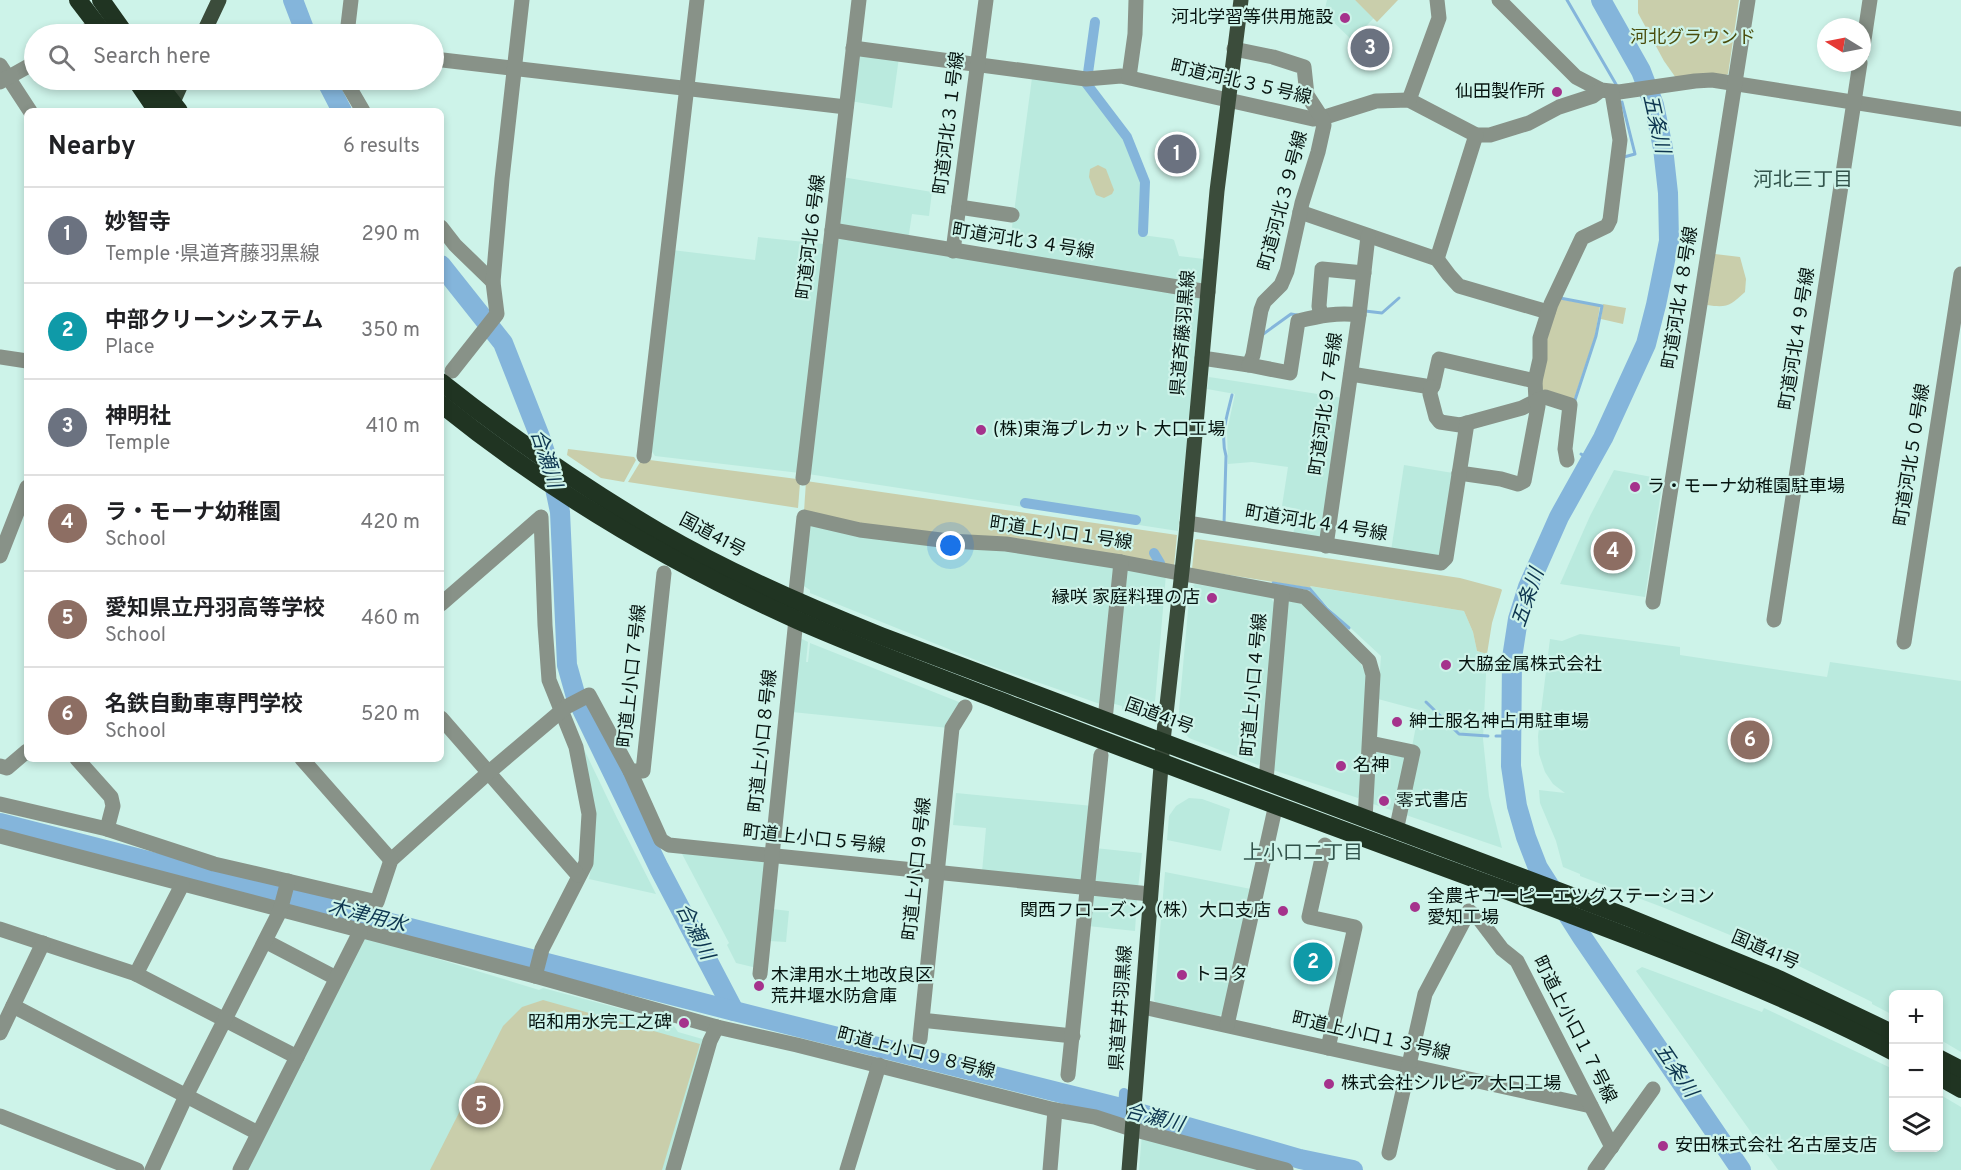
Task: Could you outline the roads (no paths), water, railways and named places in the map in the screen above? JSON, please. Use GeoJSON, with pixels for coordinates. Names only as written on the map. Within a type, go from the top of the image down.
{"type":"FeatureCollection","features":[{"type":"Feature","properties":{"kind":"highway"},"geometry":{"type":"LineString","coordinates":[[78,0],[96,24]]}},
{"type":"Feature","properties":{"kind":"highway"},"geometry":{"type":"LineString","coordinates":[[101,0],[117,24]]}},
{"type":"Feature","properties":{"kind":"highway"},"geometry":{"type":"LineString","coordinates":[[147,90],[168,108]]}},
{"type":"Feature","properties":{"kind":"highway"},"geometry":{"type":"LineString","coordinates":[[160,90],[169,108]]}},
{"type":"Feature","properties":{"kind":"highway","name":"国道41号"},"geometry":{"type":"LineString","coordinates":[[446,377],[481,414],[557,468],[660,532],[796,610],[896,661],[1276,804],[1478,871],[1780,980],[1889,1032]]}},
{"type":"Feature","properties":{"kind":"highway","name":"国道41号"},"geometry":{"type":"LineString","coordinates":[[444,406],[470,428],[550,484],[643,541],[722,584],[881,636],[1266,780],[1396,831],[1478,871]]}},
{"type":"Feature","properties":{"kind":"highway","name":"国道41号"},"geometry":{"type":"LineString","coordinates":[[1624,925],[1889,1050]]}},
{"type":"Feature","properties":{"kind":"highway"},"geometry":{"type":"LineString","coordinates":[[1943,1061],[1961,1070]]}},
{"type":"Feature","properties":{"kind":"highway"},"geometry":{"type":"LineString","coordinates":[[1943,1079],[1961,1089]]}},
{"type":"Feature","properties":{"kind":"main road"},"geometry":{"type":"LineString","coordinates":[[208,24],[219,0]]}},
{"type":"Feature","properties":{"kind":"main road","name":"県道斉藤羽黒線"},"geometry":{"type":"LineString","coordinates":[[1163,741],[1182,574],[1228,101],[1241,0]]}},
{"type":"Feature","properties":{"kind":"main road"},"geometry":{"type":"LineString","coordinates":[[169,108],[178,90]]}},
{"type":"Feature","properties":{"kind":"main road","name":"県道草井羽黒線"},"geometry":{"type":"LineString","coordinates":[[1129,1170],[1163,741]]}},
{"type":"Feature","properties":{"kind":"street"},"geometry":{"type":"LineString","coordinates":[[348,24],[351,0]]}},
{"type":"Feature","properties":{"kind":"street"},"geometry":{"type":"LineString","coordinates":[[446,377],[497,314],[493,282],[522,0]]}},
{"type":"Feature","properties":{"kind":"street"},"geometry":{"type":"LineString","coordinates":[[644,456],[697,0]]}},
{"type":"Feature","properties":{"kind":"street","name":"町道河北６号線"},"geometry":{"type":"LineString","coordinates":[[803,478],[859,0]]}},
{"type":"Feature","properties":{"kind":"street","name":"町道河北３１号線"},"geometry":{"type":"LineString","coordinates":[[953,251],[981,64],[986,0]]}},
{"type":"Feature","properties":{"kind":"street"},"geometry":{"type":"LineString","coordinates":[[981,64],[993,0]]}},
{"type":"Feature","properties":{"kind":"street"},"geometry":{"type":"LineString","coordinates":[[1129,77],[1135,34],[1136,0]]}},
{"type":"Feature","properties":{"kind":"street"},"geometry":{"type":"LineString","coordinates":[[1409,100],[1439,18],[1437,0]]}},
{"type":"Feature","properties":{"kind":"street"},"geometry":{"type":"LineString","coordinates":[[1499,0],[1576,77],[1613,91]]}},
{"type":"Feature","properties":{"kind":"street","name":"町道河北４８号線"},"geometry":{"type":"LineString","coordinates":[[1653,602],[1748,0]]}},
{"type":"Feature","properties":{"kind":"street"},"geometry":{"type":"LineString","coordinates":[[1867,18],[1870,0]]}},
{"type":"Feature","properties":{"kind":"street","name":"町道河北３５号線"},"geometry":{"type":"LineString","coordinates":[[854,48],[1086,79],[1129,77],[1313,119],[1376,101],[1409,100],[1476,135]]}},
{"type":"Feature","properties":{"kind":"street","name":"町道河北３９号線"},"geometry":{"type":"LineString","coordinates":[[1234,49],[1273,57],[1304,67],[1307,95],[1324,125],[1300,212],[1287,271],[1281,285],[1264,302],[1249,365]]}},
{"type":"Feature","properties":{"kind":"street"},"geometry":{"type":"LineString","coordinates":[[444,60],[846,107]]}},
{"type":"Feature","properties":{"kind":"street"},"geometry":{"type":"LineString","coordinates":[[24,67],[3,75],[28,108]]}},
{"type":"Feature","properties":{"kind":"street","name":"町道河北４９号線"},"geometry":{"type":"LineString","coordinates":[[1774,620],[1859,72]]}},
{"type":"Feature","properties":{"kind":"street"},"geometry":{"type":"LineString","coordinates":[[1437,259],[1476,135],[1490,135],[1529,123],[1559,107],[1593,96],[1613,91],[1705,80],[1961,119]]}},
{"type":"Feature","properties":{"kind":"street"},"geometry":{"type":"LineString","coordinates":[[351,90],[361,108]]}},
{"type":"Feature","properties":{"kind":"street"},"geometry":{"type":"LineString","coordinates":[[1467,423],[1459,472],[1518,484],[1524,481],[1538,406],[1535,381],[1540,339],[1548,312],[1582,238],[1607,226],[1610,220],[1620,140],[1613,91]]}},
{"type":"Feature","properties":{"kind":"street"},"geometry":{"type":"LineString","coordinates":[[959,207],[1012,215]]}},
{"type":"Feature","properties":{"kind":"street"},"geometry":{"type":"LineString","coordinates":[[1300,212],[1437,259],[1460,286],[1548,312]]}},
{"type":"Feature","properties":{"kind":"street"},"geometry":{"type":"LineString","coordinates":[[444,230],[455,245],[493,282]]}},
{"type":"Feature","properties":{"kind":"street","name":"町道河北３４号線"},"geometry":{"type":"LineString","coordinates":[[832,230],[1208,292]]}},
{"type":"Feature","properties":{"kind":"street"},"geometry":{"type":"LineString","coordinates":[[1359,315],[1368,236]]}},
{"type":"Feature","properties":{"kind":"street"},"geometry":{"type":"LineString","coordinates":[[1321,315],[1318,306],[1322,269],[1364,273]]}},
{"type":"Feature","properties":{"kind":"street","name":"町道河北５０号線"},"geometry":{"type":"LineString","coordinates":[[1904,642],[1961,274]]}},
{"type":"Feature","properties":{"kind":"street","name":"町道河北９７号線"},"geometry":{"type":"LineString","coordinates":[[1249,365],[1290,373],[1298,321],[1321,315],[1342,313],[1359,315],[1326,546]]}},
{"type":"Feature","properties":{"kind":"street"},"geometry":{"type":"LineString","coordinates":[[1915,570],[1922,571],[1961,325]]}},
{"type":"Feature","properties":{"kind":"street"},"geometry":{"type":"LineString","coordinates":[[0,357],[24,361]]}},
{"type":"Feature","properties":{"kind":"street"},"geometry":{"type":"LineString","coordinates":[[1202,358],[1249,365]]}},
{"type":"Feature","properties":{"kind":"street"},"geometry":{"type":"LineString","coordinates":[[1535,381],[1439,359],[1430,394],[1436,417],[1440,422],[1460,425],[1522,408],[1545,398],[1570,405],[1565,449],[1567,460]]}},
{"type":"Feature","properties":{"kind":"street"},"geometry":{"type":"LineString","coordinates":[[1351,374],[1431,387]]}},
{"type":"Feature","properties":{"kind":"street","name":"町道河北４４号線"},"geometry":{"type":"LineString","coordinates":[[1187,523],[1439,563],[1446,558],[1459,472]]}},
{"type":"Feature","properties":{"kind":"street"},"geometry":{"type":"LineString","coordinates":[[0,556],[24,495]]}},
{"type":"Feature","properties":{"kind":"street"},"geometry":{"type":"LineString","coordinates":[[444,601],[542,517],[549,680],[565,708],[576,747],[589,814],[586,863],[541,952],[536,974]]}},
{"type":"Feature","properties":{"kind":"street","name":"町道上小口１号線"},"geometry":{"type":"LineString","coordinates":[[796,610],[804,517],[860,530],[949,542],[1006,544],[1121,562],[1305,597],[1369,661],[1373,675],[1365,819]]}},
{"type":"Feature","properties":{"kind":"street"},"geometry":{"type":"LineString","coordinates":[[1105,720],[1121,562]]}},
{"type":"Feature","properties":{"kind":"street"},"geometry":{"type":"LineString","coordinates":[[632,771],[654,578],[663,575]]}},
{"type":"Feature","properties":{"kind":"street","name":"町道上小口４号線"},"geometry":{"type":"LineString","coordinates":[[1266,780],[1282,593]]}},
{"type":"Feature","properties":{"kind":"street","name":"町道上小口８号線"},"geometry":{"type":"LineString","coordinates":[[760,974],[796,610]]}},
{"type":"Feature","properties":{"kind":"street","name":"町道上小口５号線"},"geometry":{"type":"LineString","coordinates":[[391,860],[565,708],[590,695],[632,771],[662,840],[667,844],[1150,894]]}},
{"type":"Feature","properties":{"kind":"street"},"geometry":{"type":"LineString","coordinates":[[968,708],[960,731],[941,873],[930,1021],[1073,1036]]}},
{"type":"Feature","properties":{"kind":"street"},"geometry":{"type":"LineString","coordinates":[[444,722],[578,875]]}},
{"type":"Feature","properties":{"kind":"street"},"geometry":{"type":"LineString","coordinates":[[1370,743],[1413,752],[1396,831]]}},
{"type":"Feature","properties":{"kind":"street"},"geometry":{"type":"LineString","coordinates":[[0,766],[7,768],[24,754]]}},
{"type":"Feature","properties":{"kind":"street"},"geometry":{"type":"LineString","coordinates":[[1068,1075],[1101,754]]}},
{"type":"Feature","properties":{"kind":"street"},"geometry":{"type":"LineString","coordinates":[[80,762],[111,797],[112,806],[107,829]]}},
{"type":"Feature","properties":{"kind":"street"},"geometry":{"type":"LineString","coordinates":[[0,804],[107,829],[214,864],[377,902],[391,860],[305,762]]}},
{"type":"Feature","properties":{"kind":"street"},"geometry":{"type":"LineString","coordinates":[[1227,1025],[1276,804]]}},
{"type":"Feature","properties":{"kind":"street","name":"町道上小口９８号線"},"geometry":{"type":"LineString","coordinates":[[0,836],[360,932],[536,974],[717,1027],[1055,1110],[1095,1117],[1132,1130],[1286,1170]]}},
{"type":"Feature","properties":{"kind":"street"},"geometry":{"type":"LineString","coordinates":[[1325,845],[1309,917],[1354,927],[1328,1048]]}},
{"type":"Feature","properties":{"kind":"street","name":"町道上小口９号線"},"geometry":{"type":"LineString","coordinates":[[930,1021],[924,1040],[941,873]]}},
{"type":"Feature","properties":{"kind":"street"},"geometry":{"type":"LineString","coordinates":[[152,1170],[186,1096],[280,910],[288,880]]}},
{"type":"Feature","properties":{"kind":"street"},"geometry":{"type":"LineString","coordinates":[[136,974],[182,885]]}},
{"type":"Feature","properties":{"kind":"street","name":"町道上小口１７号線"},"geometry":{"type":"LineString","coordinates":[[1408,1066],[1425,994],[1469,911],[1480,920],[1498,946],[1517,961],[1612,1148]]}},
{"type":"Feature","properties":{"kind":"street"},"geometry":{"type":"LineString","coordinates":[[0,928],[136,974],[297,1057]]}},
{"type":"Feature","properties":{"kind":"street"},"geometry":{"type":"LineString","coordinates":[[240,1170],[360,932]]}},
{"type":"Feature","properties":{"kind":"street"},"geometry":{"type":"LineString","coordinates":[[265,941],[336,978]]}},
{"type":"Feature","properties":{"kind":"street"},"geometry":{"type":"LineString","coordinates":[[0,1033],[43,944]]}},
{"type":"Feature","properties":{"kind":"street"},"geometry":{"type":"LineString","coordinates":[[13,1006],[258,1133]]}},
{"type":"Feature","properties":{"kind":"street","name":"町道上小口１３号線"},"geometry":{"type":"LineString","coordinates":[[1143,1007],[1591,1106]]}},
{"type":"Feature","properties":{"kind":"street"},"geometry":{"type":"LineString","coordinates":[[673,1170],[710,1041],[717,1027]]}},
{"type":"Feature","properties":{"kind":"street"},"geometry":{"type":"LineString","coordinates":[[847,1170],[879,1065]]}},
{"type":"Feature","properties":{"kind":"street"},"geometry":{"type":"LineString","coordinates":[[1389,1153],[1408,1066]]}},
{"type":"Feature","properties":{"kind":"street"},"geometry":{"type":"LineString","coordinates":[[1595,1170],[1653,1089]]}},
{"type":"Feature","properties":{"kind":"street"},"geometry":{"type":"LineString","coordinates":[[1050,1170],[1055,1110]]}},
{"type":"Feature","properties":{"kind":"street"},"geometry":{"type":"LineString","coordinates":[[0,1116],[137,1170]]}},
{"type":"Feature","properties":{"kind":"waterway","name":"合瀬川"},"geometry":{"type":"LineString","coordinates":[[293,0],[302,24]]}},
{"type":"Feature","properties":{"kind":"waterway"},"geometry":{"type":"LineString","coordinates":[[1567,0],[1617,86]]}},
{"type":"Feature","properties":{"kind":"waterway","name":"五条川"},"geometry":{"type":"LineString","coordinates":[[1601,0],[1641,71],[1654,105],[1663,148],[1668,193],[1669,241],[1646,344],[1603,438],[1559,517],[1528,587],[1518,619],[1512,658],[1511,766],[1517,806],[1538,868],[1582,937],[1741,1170]]}},
{"type":"Feature","properties":{"kind":"waterway"},"geometry":{"type":"LineString","coordinates":[[1088,73],[1095,22]]}},
{"type":"Feature","properties":{"kind":"waterway"},"geometry":{"type":"LineString","coordinates":[[1086,83],[1127,137],[1145,182],[1143,232]]}},
{"type":"Feature","properties":{"kind":"waterway","name":"合瀬川"},"geometry":{"type":"LineString","coordinates":[[331,90],[340,108]]}},
{"type":"Feature","properties":{"kind":"waterway"},"geometry":{"type":"LineString","coordinates":[[1622,102],[1635,154],[1624,157]]}},
{"type":"Feature","properties":{"kind":"waterway","name":"合瀬川"},"geometry":{"type":"LineString","coordinates":[[444,269],[503,343],[552,474],[560,512],[567,665],[576,697],[659,868],[734,1011]]}},
{"type":"Feature","properties":{"kind":"waterway"},"geometry":{"type":"LineString","coordinates":[[1561,296],[1560,298],[1602,306],[1596,336],[1574,403]]}},
{"type":"Feature","properties":{"kind":"waterway"},"geometry":{"type":"LineString","coordinates":[[1365,311],[1382,313],[1399,298]]}},
{"type":"Feature","properties":{"kind":"waterway"},"geometry":{"type":"LineString","coordinates":[[1262,335],[1291,314],[1297,315]]}},
{"type":"Feature","properties":{"kind":"waterway"},"geometry":{"type":"LineString","coordinates":[[1224,524],[1226,456],[1224,433],[1232,395]]}},
{"type":"Feature","properties":{"kind":"waterway"},"geometry":{"type":"LineString","coordinates":[[1581,454],[1590,460]]}},
{"type":"Feature","properties":{"kind":"waterway"},"geometry":{"type":"LineString","coordinates":[[1025,503],[1136,520]]}},
{"type":"Feature","properties":{"kind":"waterway"},"geometry":{"type":"LineString","coordinates":[[1154,553],[1160,563]]}},
{"type":"Feature","properties":{"kind":"waterway"},"geometry":{"type":"LineString","coordinates":[[1273,583],[1310,589],[1327,609],[1349,628]]}},
{"type":"Feature","properties":{"kind":"waterway"},"geometry":{"type":"LineString","coordinates":[[1426,702],[1459,734],[1488,736]]}},
{"type":"Feature","properties":{"kind":"waterway"},"geometry":{"type":"LineString","coordinates":[[1496,736],[1510,736]]}},
{"type":"Feature","properties":{"kind":"waterway","name":"木津用水"},"geometry":{"type":"LineString","coordinates":[[0,823],[1121,1108],[1300,1159],[1353,1170]]}},
{"type":"Feature","properties":{"kind":"waterway"},"geometry":{"type":"LineString","coordinates":[[919,1057],[922,1044]]}},
{"type":"Feature","properties":{"kind":"waterway","name":"合瀬川"},"geometry":{"type":"LineString","coordinates":[[1122,1123],[1124,1093]]}},
{"type":"Feature","properties":{"kind":"place","name":"河北学習等供用施設"},"geometry":{"type":"Point","coordinates":[1345,18]}},
{"type":"Feature","properties":{"kind":"place","name":"神明社"},"geometry":{"type":"Point","coordinates":[1370,48]}},
{"type":"Feature","properties":{"kind":"place","name":"仙田製作所"},"geometry":{"type":"Point","coordinates":[1557,92]}},
{"type":"Feature","properties":{"kind":"place","name":"妙智寺"},"geometry":{"type":"Point","coordinates":[1177,154]}},
{"type":"Feature","properties":{"kind":"place","name":"(株)東海プレカット 大口工場"},"geometry":{"type":"Point","coordinates":[981,430]}},
{"type":"Feature","properties":{"kind":"place","name":"ラ・モーナ幼稚園駐車場"},"geometry":{"type":"Point","coordinates":[1635,487]}},
{"type":"Feature","properties":{"kind":"place","name":"ラ・モーナ幼稚園"},"geometry":{"type":"Point","coordinates":[1613,551]}},
{"type":"Feature","properties":{"kind":"place","name":"縁咲 家庭料理の店"},"geometry":{"type":"Point","coordinates":[1212,598]}},
{"type":"Feature","properties":{"kind":"place","name":"大脇金属株式会社"},"geometry":{"type":"Point","coordinates":[1446,665]}},
{"type":"Feature","properties":{"kind":"place","name":"紳士服名神占用駐車場"},"geometry":{"type":"Point","coordinates":[1397,722]}},
{"type":"Feature","properties":{"kind":"place","name":"名鉄自動車専門学校"},"geometry":{"type":"Point","coordinates":[1750,740]}},
{"type":"Feature","properties":{"kind":"place","name":"名神"},"geometry":{"type":"Point","coordinates":[1341,766]}},
{"type":"Feature","properties":{"kind":"place","name":"零式書店"},"geometry":{"type":"Point","coordinates":[1384,801]}},
{"type":"Feature","properties":{"kind":"place","name":"全農キユーピーエツグステーシヨン 愛知工場"},"geometry":{"type":"Point","coordinates":[1415,907]}},
{"type":"Feature","properties":{"kind":"place","name":"関西フローズン（株）大口支店"},"geometry":{"type":"Point","coordinates":[1283,911]}},
{"type":"Feature","properties":{"kind":"place","name":"中部クリーンシステム"},"geometry":{"type":"Point","coordinates":[1313,962]}},
{"type":"Feature","properties":{"kind":"place","name":"トヨタ"},"geometry":{"type":"Point","coordinates":[1182,975]}},
{"type":"Feature","properties":{"kind":"place","name":"木津用水土地改良区 荒井堰水防倉庫"},"geometry":{"type":"Point","coordinates":[759,986]}},
{"type":"Feature","properties":{"kind":"place","name":"昭和用水完工之碑"},"geometry":{"type":"Point","coordinates":[684,1023]}},
{"type":"Feature","properties":{"kind":"place","name":"株式会社シルビア 大口工場"},"geometry":{"type":"Point","coordinates":[1329,1084]}},
{"type":"Feature","properties":{"kind":"place","name":"愛知県立丹羽高等学校"},"geometry":{"type":"Point","coordinates":[481,1105]}},
{"type":"Feature","properties":{"kind":"place","name":"安田株式会社 名古屋支店"},"geometry":{"type":"Point","coordinates":[1663,1146]}},
{"type":"Feature","properties":{"kind":"district","name":"河北三丁目"},"geometry":{"type":"Point","coordinates":[1803,181]}},
{"type":"Feature","properties":{"kind":"district","name":"上小口二丁目"},"geometry":{"type":"Point","coordinates":[1303,854]}},
{"type":"Feature","properties":{"kind":"park label","name":"河北グラウンド"},"geometry":{"type":"Point","coordinates":[1693,38]}}]}
